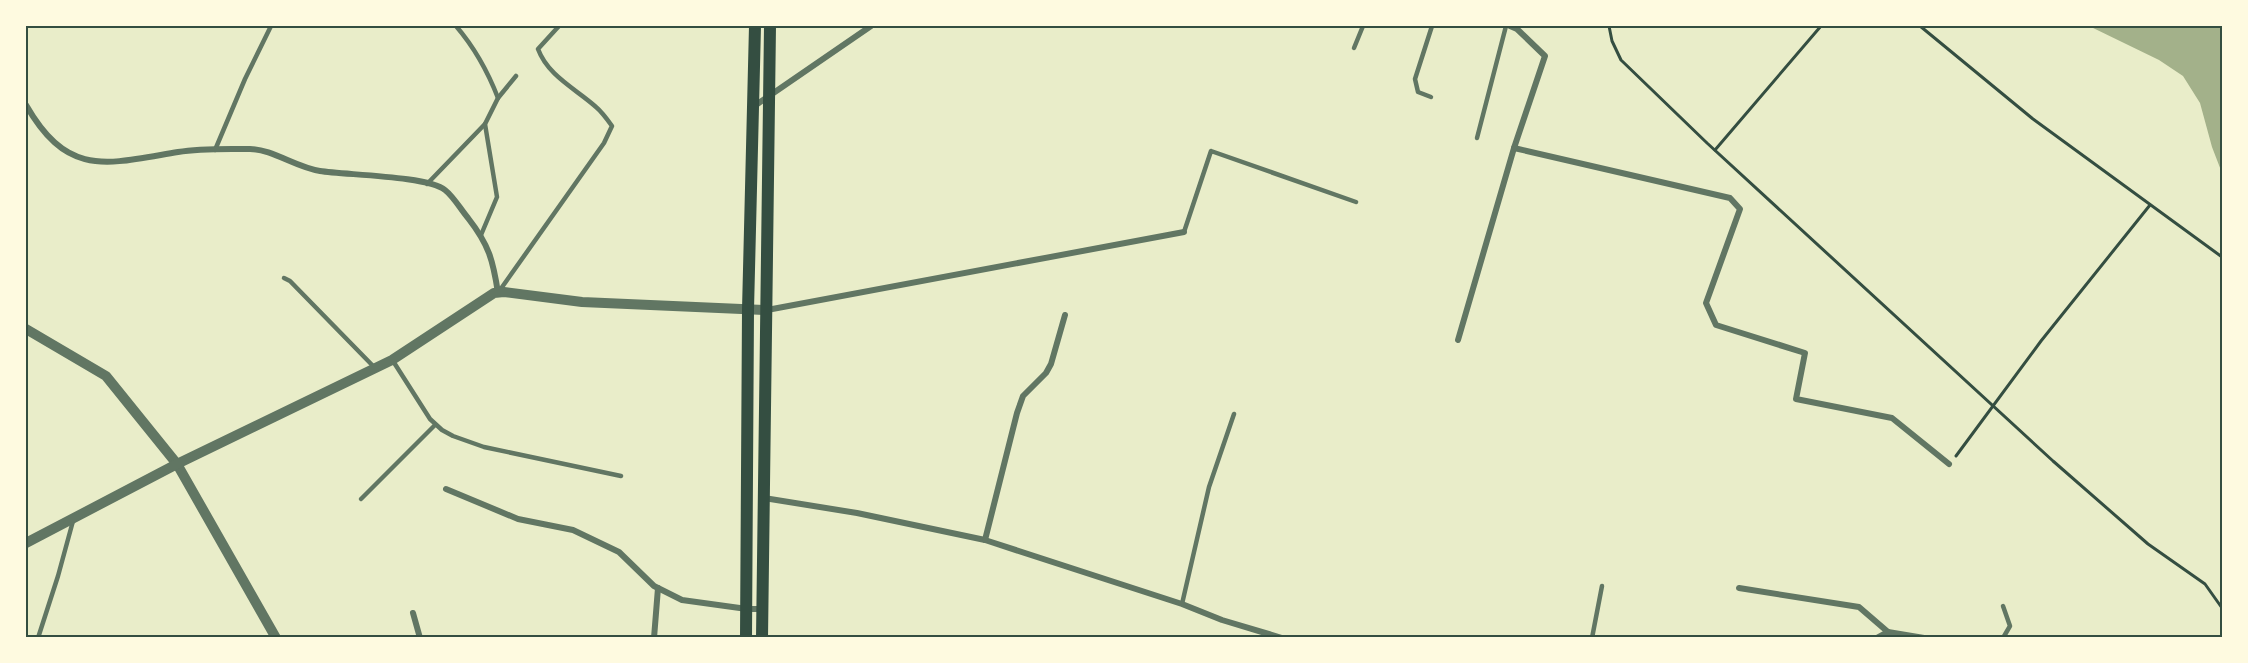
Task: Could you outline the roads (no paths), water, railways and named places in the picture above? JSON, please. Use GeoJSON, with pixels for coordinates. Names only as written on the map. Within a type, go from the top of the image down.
{"type":"FeatureCollection","features":[{"type":"Feature","properties":{"kind":"main road"},"geometry":{"type":"LineString","coordinates":[[746,638],[748,310],[755,26]]}},
{"type":"Feature","properties":{"kind":"main road"},"geometry":{"type":"LineString","coordinates":[[762,638],[770,26]]}},
{"type":"Feature","properties":{"kind":"street"},"geometry":{"type":"LineString","coordinates":[[753,107],[871,26]]}},
{"type":"Feature","properties":{"kind":"street"},"geometry":{"type":"LineString","coordinates":[[1458,340],[1514,148],[1545,56],[1516,28],[1508,26]]}},
{"type":"Feature","properties":{"kind":"street"},"geometry":{"type":"LineString","coordinates":[[26,105],[38,127],[59,148],[81,159],[102,163],[180,152],[254,149],[317,171],[414,180],[444,189],[482,235],[494,261],[501,292]]}},
{"type":"Feature","properties":{"kind":"street"},"geometry":{"type":"LineString","coordinates":[[1514,148],[1730,198],[1740,209],[1706,303],[1716,325],[1804,353],[1796,399],[1892,418],[1949,464]]}},
{"type":"Feature","properties":{"kind":"street"},"geometry":{"type":"LineString","coordinates":[[26,543],[177,464],[392,360],[486,297],[501,292],[582,302],[766,310],[1184,232]]}},
{"type":"Feature","properties":{"kind":"street"},"geometry":{"type":"LineString","coordinates":[[985,540],[1023,396],[1049,370],[1065,315]]}},
{"type":"Feature","properties":{"kind":"street"},"geometry":{"type":"LineString","coordinates":[[26,329],[106,376],[177,464],[276,638]]}},
{"type":"Feature","properties":{"kind":"street"},"geometry":{"type":"LineString","coordinates":[[446,489],[518,519],[573,530],[619,552],[658,588],[682,600],[762,609]]}},
{"type":"Feature","properties":{"kind":"street"},"geometry":{"type":"LineString","coordinates":[[764,497],[857,513],[985,540],[1182,604],[1233,624],[1282,638]]}},
{"type":"Feature","properties":{"kind":"street"},"geometry":{"type":"LineString","coordinates":[[654,638],[658,588]]}},
{"type":"Feature","properties":{"kind":"street"},"geometry":{"type":"LineString","coordinates":[[1739,588],[1859,607],[1887,632],[1924,638]]}},
{"type":"Feature","properties":{"kind":"street"},"geometry":{"type":"LineString","coordinates":[[413,613],[420,638]]}},
{"type":"Feature","properties":{"kind":"street"},"geometry":{"type":"LineString","coordinates":[[1877,638],[1887,632]]}},
{"type":"Feature","properties":{"kind":"lane"},"geometry":{"type":"LineString","coordinates":[[215,150],[245,79],[271,26]]}},
{"type":"Feature","properties":{"kind":"lane"},"geometry":{"type":"LineString","coordinates":[[456,26],[467,39],[490,77],[498,98]]}},
{"type":"Feature","properties":{"kind":"lane"},"geometry":{"type":"LineString","coordinates":[[501,292],[604,143],[612,126],[598,108],[566,84],[542,61],[538,50],[559,26]]}},
{"type":"Feature","properties":{"kind":"lane"},"geometry":{"type":"LineString","coordinates":[[1354,48],[1363,26]]}},
{"type":"Feature","properties":{"kind":"lane"},"geometry":{"type":"LineString","coordinates":[[1431,97],[1418,92],[1415,79],[1432,26]]}},
{"type":"Feature","properties":{"kind":"lane"},"geometry":{"type":"LineString","coordinates":[[1477,138],[1508,26]]}},
{"type":"Feature","properties":{"kind":"lane"},"geometry":{"type":"LineString","coordinates":[[427,184],[485,124],[498,98],[516,76]]}},
{"type":"Feature","properties":{"kind":"lane"},"geometry":{"type":"LineString","coordinates":[[482,235],[497,197],[485,124]]}},
{"type":"Feature","properties":{"kind":"lane"},"geometry":{"type":"LineString","coordinates":[[1184,232],[1211,151],[1356,202]]}},
{"type":"Feature","properties":{"kind":"lane"},"geometry":{"type":"LineString","coordinates":[[284,278],[290,281],[375,368]]}},
{"type":"Feature","properties":{"kind":"lane"},"geometry":{"type":"LineString","coordinates":[[392,360],[435,425],[465,442],[621,476]]}},
{"type":"Feature","properties":{"kind":"lane"},"geometry":{"type":"LineString","coordinates":[[1182,604],[1209,487],[1234,414]]}},
{"type":"Feature","properties":{"kind":"lane"},"geometry":{"type":"LineString","coordinates":[[361,500],[435,425]]}},
{"type":"Feature","properties":{"kind":"lane"},"geometry":{"type":"LineString","coordinates":[[38,638],[74,519]]}},
{"type":"Feature","properties":{"kind":"lane"},"geometry":{"type":"LineString","coordinates":[[1592,638],[1602,586]]}},
{"type":"Feature","properties":{"kind":"lane"},"geometry":{"type":"LineString","coordinates":[[2003,606],[2010,626],[2003,638]]}}]}
